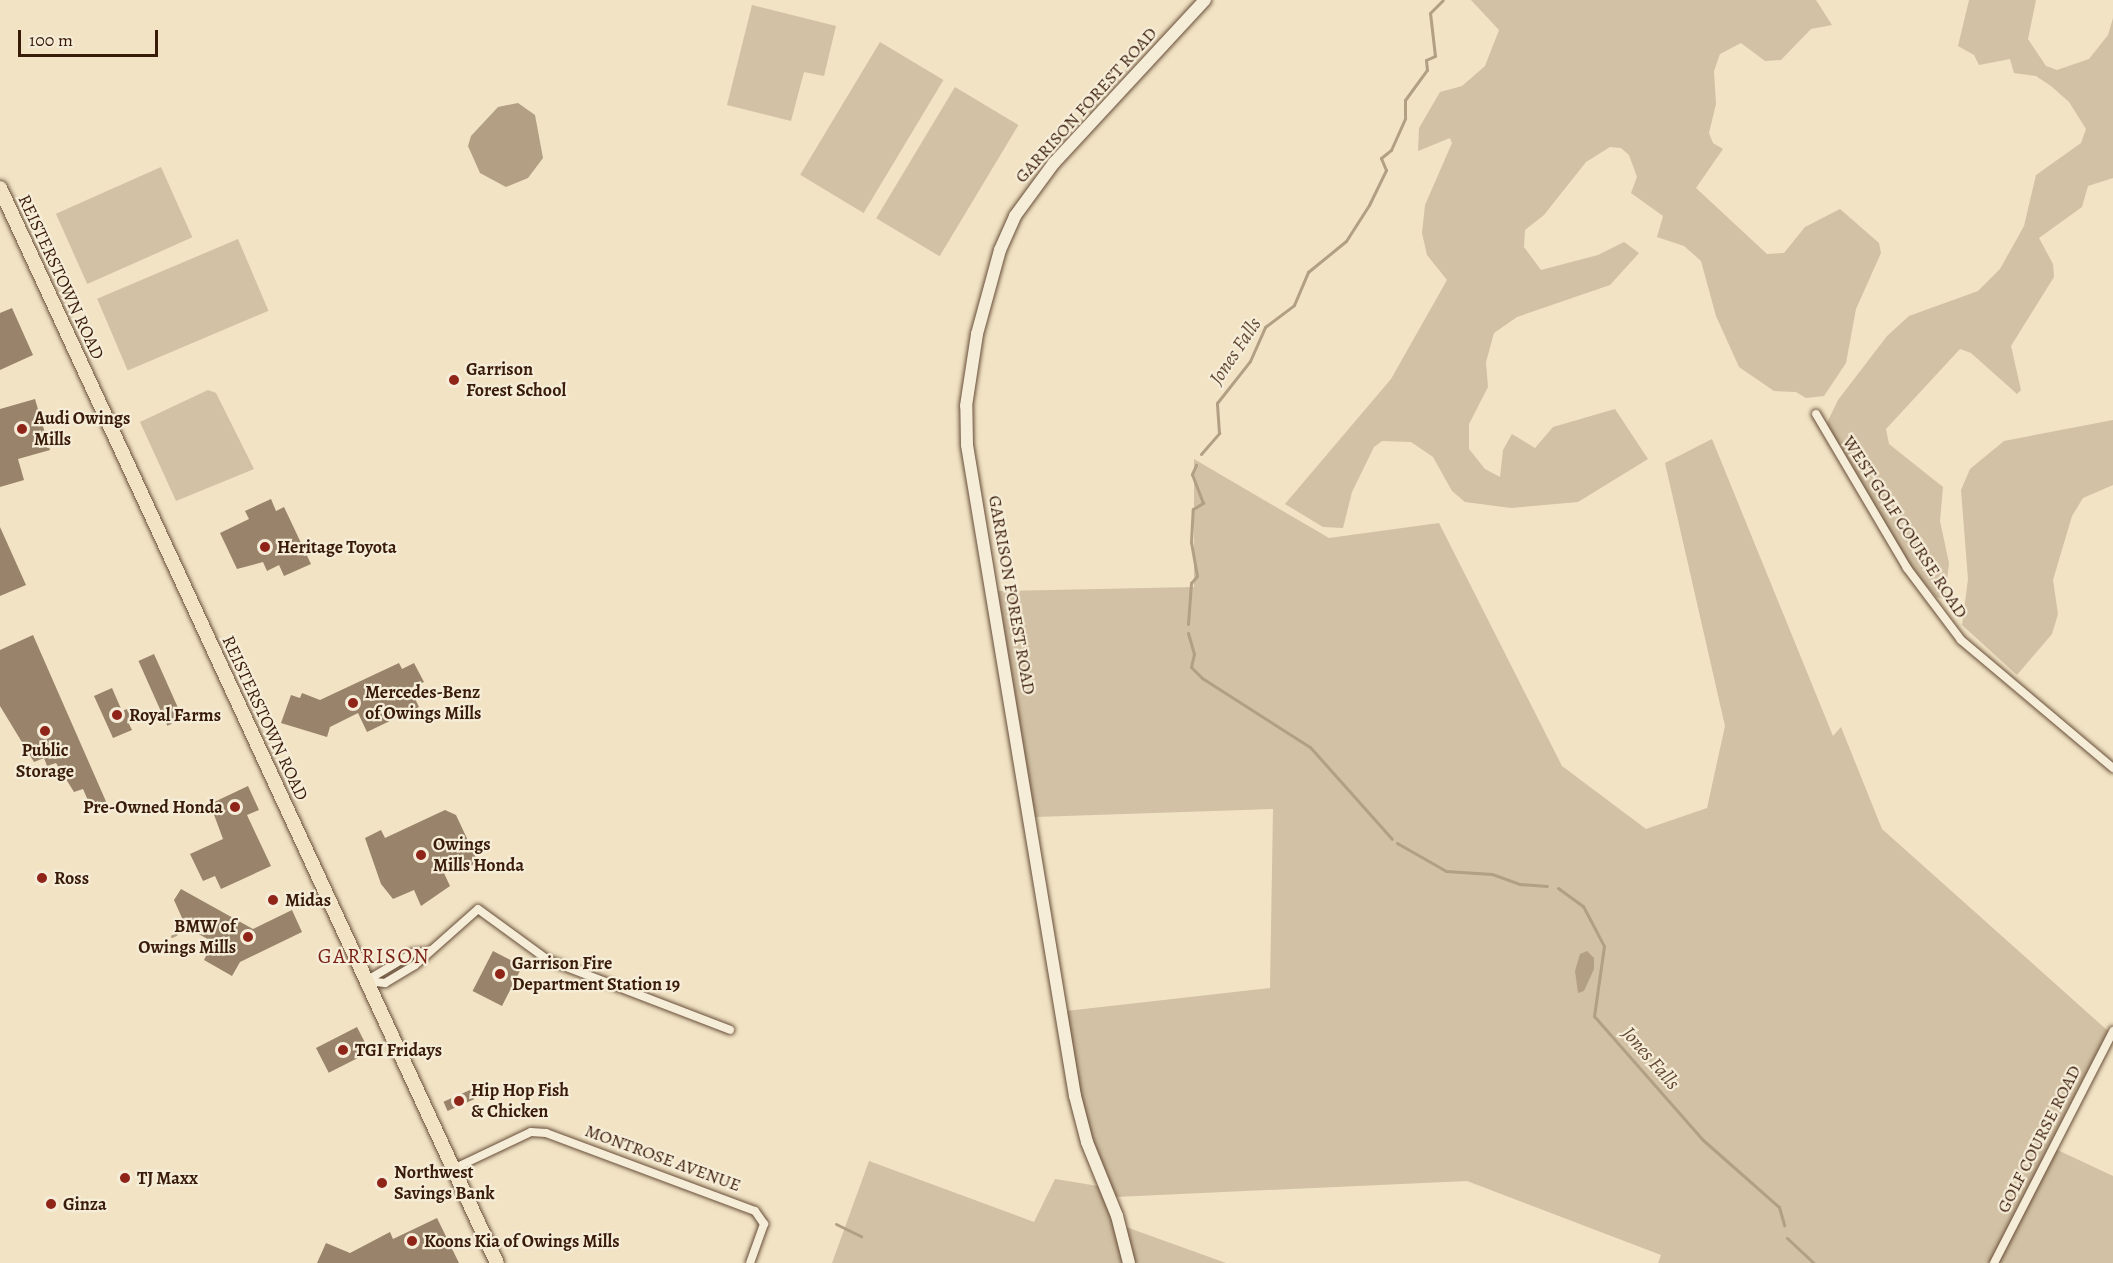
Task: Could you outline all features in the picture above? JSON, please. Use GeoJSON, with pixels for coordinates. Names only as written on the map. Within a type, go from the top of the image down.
{"type":"FeatureCollection","features":[{"type":"Feature","properties":{"kind":"main road","name":"GARRISON FOREST ROAD"},"geometry":{"type":"LineString","coordinates":[[1128,1263],[1117,1216],[1087,1142],[1075,1096],[967,445],[966,403],[988,292],[1015,216],[1054,163],[1205,0]]}},
{"type":"Feature","properties":{"kind":"main road","name":"REISTERSTOWN ROAD"},"geometry":{"type":"LineString","coordinates":[[0,189],[497,1263]]}},
{"type":"Feature","properties":{"kind":"street","name":"WEST GOLF COURSE ROAD"},"geometry":{"type":"LineString","coordinates":[[1816,414],[1907,568],[1961,640],[2113,768]]}},
{"type":"Feature","properties":{"kind":"street"},"geometry":{"type":"LineString","coordinates":[[366,981],[385,983],[428,952],[478,909],[548,960],[730,1029]]}},
{"type":"Feature","properties":{"kind":"street"},"geometry":{"type":"LineString","coordinates":[[366,981],[413,953],[428,952]]}},
{"type":"Feature","properties":{"kind":"street","name":"GOLF COURSE ROAD"},"geometry":{"type":"LineString","coordinates":[[1994,1263],[2113,1031]]}},
{"type":"Feature","properties":{"kind":"street","name":"MONTROSE AVENUE"},"geometry":{"type":"LineString","coordinates":[[453,1170],[537,1131],[747,1207],[762,1216],[762,1230],[750,1263]]}},
{"type":"Feature","properties":{"kind":"shaded area"},"geometry":{"type":"Polygon","coordinates":[[[1471,0],[1816,0],[1832,25],[1811,29],[1781,60],[1765,61],[1741,43],[1720,54],[1714,71],[1716,104],[1709,133],[1713,143],[1723,149],[1696,188],[1767,254],[1784,253],[1805,227],[1840,209],[1879,243],[1881,253],[1856,309],[1846,363],[1824,396],[1806,398],[1796,392],[1774,391],[1739,367],[1716,316],[1701,261],[1684,246],[1657,237],[1663,216],[1631,193],[1637,177],[1629,155],[1621,148],[1610,147],[1586,162],[1544,215],[1525,230],[1524,247],[1541,270],[1598,255],[1624,242],[1639,253],[1610,285],[1517,317],[1494,333],[1486,362],[1488,387],[1469,424],[1469,449],[1485,469],[1500,477],[1503,450],[1512,434],[1535,448],[1553,427],[1615,409],[1648,459],[1578,502],[1511,508],[1465,502],[1452,491],[1433,457],[1411,442],[1382,441],[1374,447],[1352,492],[1343,528],[1323,527],[1285,504],[1391,379],[1447,280],[1427,255],[1422,233],[1425,205],[1452,143],[1450,138],[1418,151],[1419,128],[1440,92],[1462,86],[1485,66],[1499,30],[1471,0]]]}},
{"type":"Feature","properties":{"kind":"shaded area"},"geometry":{"type":"Polygon","coordinates":[[[1969,0],[2036,0],[2028,39],[2046,66],[2057,70],[2089,59],[2108,35],[2113,18],[2113,178],[2088,186],[2082,207],[2039,238],[2053,264],[2054,277],[2011,346],[2021,390],[2017,394],[1971,353],[1960,349],[1886,429],[1889,444],[1943,487],[1940,521],[1949,563],[1945,599],[1936,597],[1900,552],[1826,425],[1838,400],[1887,336],[1909,316],[1978,291],[2000,269],[2024,226],[2036,175],[2081,143],[2086,129],[2069,102],[2036,76],[2014,73],[2010,59],[1979,65],[1974,55],[1958,46],[1969,0]]]}},
{"type":"Feature","properties":{"kind":"shaded area"},"geometry":{"type":"Polygon","coordinates":[[[752,5],[836,26],[824,76],[804,72],[791,121],[727,105],[752,5]]]}},
{"type":"Feature","properties":{"kind":"shaded area"},"geometry":{"type":"Polygon","coordinates":[[[880,42],[943,80],[864,213],[800,175],[880,42]]]}},
{"type":"Feature","properties":{"kind":"shaded area"},"geometry":{"type":"Polygon","coordinates":[[[955,87],[1018,125],[940,256],[876,218],[955,87]]]}},
{"type":"Feature","properties":{"kind":"shaded area"},"geometry":{"type":"Polygon","coordinates":[[[518,103],[535,115],[543,158],[528,178],[506,187],[480,173],[468,146],[471,136],[498,107],[518,103]]]}},
{"type":"Feature","properties":{"kind":"shaded area"},"geometry":{"type":"Polygon","coordinates":[[[161,167],[192,237],[87,284],[56,214],[161,167]]]}},
{"type":"Feature","properties":{"kind":"shaded area"},"geometry":{"type":"Polygon","coordinates":[[[238,239],[268,311],[128,371],[97,299],[238,239]]]}},
{"type":"Feature","properties":{"kind":"shaded area"},"geometry":{"type":"Polygon","coordinates":[[[208,390],[216,393],[254,469],[176,501],[140,422],[208,390]]]}},
{"type":"Feature","properties":{"kind":"shaded area"},"geometry":{"type":"Polygon","coordinates":[[[2113,420],[2113,485],[2083,498],[2072,516],[2053,580],[2058,614],[2052,634],[2017,675],[1962,625],[1968,579],[1961,490],[1970,469],[2004,441],[2113,420]]]}},
{"type":"Feature","properties":{"kind":"shaded area"},"geometry":{"type":"Polygon","coordinates":[[[1712,439],[1833,736],[1841,727],[1882,829],[2108,1031],[2049,1146],[2113,1176],[2113,1263],[1658,1263],[1661,1255],[1467,1181],[1115,1197],[1126,1227],[1226,1263],[832,1263],[869,1161],[1034,1222],[1055,1179],[1110,1188],[1085,1121],[1066,1011],[1270,988],[1273,809],[1035,817],[998,591],[1194,587],[1194,459],[1329,538],[1439,523],[1562,766],[1646,829],[1707,808],[1725,726],[1665,463],[1712,439]]]}},
{"type":"Feature","properties":{"kind":"shaded area"},"geometry":{"type":"Polygon","coordinates":[[[1587,951],[1594,958],[1594,969],[1584,991],[1578,993],[1575,971],[1580,954],[1587,951]]]}},
{"type":"Feature","properties":{"kind":"building"},"geometry":{"type":"Polygon","coordinates":[[[12,308],[33,355],[0,370],[0,313],[12,308]]]}},
{"type":"Feature","properties":{"kind":"building","name":"Audi Owings Mills"},"geometry":{"type":"Polygon","coordinates":[[[35,399],[50,450],[18,459],[24,480],[0,487],[0,409],[35,399]]]}},
{"type":"Feature","properties":{"kind":"building","name":"Heritage Toyota"},"geometry":{"type":"Polygon","coordinates":[[[271,499],[276,511],[284,507],[311,564],[284,576],[279,565],[267,571],[263,562],[237,569],[220,533],[249,519],[245,511],[271,499]]]}},
{"type":"Feature","properties":{"kind":"building"},"geometry":{"type":"Polygon","coordinates":[[[0,527],[26,585],[0,596],[0,527]]]}},
{"type":"Feature","properties":{"kind":"building","name":"Public Storage"},"geometry":{"type":"Polygon","coordinates":[[[33,635],[108,806],[93,812],[83,789],[74,792],[56,763],[47,766],[44,758],[34,762],[0,706],[0,650],[33,635]]]}},
{"type":"Feature","properties":{"kind":"building","name":"Royal Farms"},"geometry":{"type":"Polygon","coordinates":[[[154,654],[183,719],[167,726],[138,661],[154,654]]]}},
{"type":"Feature","properties":{"kind":"building","name":"Mercedes-Benz of Owings Mills"},"geometry":{"type":"Polygon","coordinates":[[[399,663],[402,669],[414,663],[424,682],[410,688],[419,707],[367,732],[358,713],[330,727],[327,737],[281,723],[291,695],[300,698],[302,693],[320,700],[399,663]]]}},
{"type":"Feature","properties":{"kind":"building","name":"Royal Farms"},"geometry":{"type":"Polygon","coordinates":[[[112,688],[122,711],[127,709],[132,720],[128,722],[132,730],[113,738],[94,696],[112,688]]]}},
{"type":"Feature","properties":{"kind":"building"},"geometry":{"type":"Polygon","coordinates":[[[248,786],[259,810],[247,815],[271,866],[221,889],[215,876],[203,881],[190,854],[223,839],[210,804],[248,786]]]}},
{"type":"Feature","properties":{"kind":"building","name":"Owings Mills Honda"},"geometry":{"type":"Polygon","coordinates":[[[445,810],[456,815],[478,862],[460,871],[457,865],[443,871],[450,886],[421,906],[414,890],[393,899],[381,884],[365,838],[381,830],[385,838],[445,810]]]}},
{"type":"Feature","properties":{"kind":"building","name":"BMW of Owings Mills"},"geometry":{"type":"Polygon","coordinates":[[[181,889],[253,929],[292,910],[302,932],[240,962],[232,976],[204,960],[213,942],[186,927],[174,900],[181,889]]]}},
{"type":"Feature","properties":{"kind":"building","name":"Garrison Fire Department Station 19"},"geometry":{"type":"Polygon","coordinates":[[[493,951],[522,966],[502,1006],[473,991],[493,951]]]}},
{"type":"Feature","properties":{"kind":"building","name":"TGI Fridays"},"geometry":{"type":"Polygon","coordinates":[[[357,1027],[370,1052],[329,1073],[316,1048],[357,1027]]]}},
{"type":"Feature","properties":{"kind":"building","name":"Hip Hop Fish & Chicken"},"geometry":{"type":"Polygon","coordinates":[[[470,1090],[474,1099],[448,1111],[444,1102],[470,1090]]]}},
{"type":"Feature","properties":{"kind":"building","name":"Koons Kia of Owings Mills"},"geometry":{"type":"Polygon","coordinates":[[[437,1218],[459,1263],[317,1263],[326,1243],[350,1253],[390,1232],[393,1239],[437,1218]]]}},
{"type":"Feature","properties":{"kind":"waterway","name":"Jones Falls"},"geometry":{"type":"LineString","coordinates":[[1201,454],[1219,433],[1217,403],[1250,361],[1265,327],[1294,305],[1308,272],[1346,241],[1369,205],[1386,170],[1381,158],[1391,150],[1405,118],[1405,100],[1427,70],[1426,60],[1435,56],[1430,13],[1443,0]]}},
{"type":"Feature","properties":{"kind":"waterway","name":"Jones Falls"},"geometry":{"type":"LineString","coordinates":[[1188,624],[1191,583],[1197,576],[1191,542],[1193,509],[1203,503],[1192,474],[1196,465]]}},
{"type":"Feature","properties":{"kind":"waterway","name":"Jones Falls"},"geometry":{"type":"LineString","coordinates":[[1188,633],[1194,654],[1191,667],[1202,678],[1310,747],[1392,839]]}},
{"type":"Feature","properties":{"kind":"waterway","name":"Jones Falls"},"geometry":{"type":"LineString","coordinates":[[1397,843],[1446,871],[1492,874],[1519,884],[1547,886]]}},
{"type":"Feature","properties":{"kind":"waterway","name":"Jones Falls"},"geometry":{"type":"LineString","coordinates":[[1558,888],[1583,906],[1604,946],[1594,1016],[1703,1140],[1779,1207],[1784,1225]]}},
{"type":"Feature","properties":{"kind":"waterway"},"geometry":{"type":"LineString","coordinates":[[172,936],[176,934]]}},
{"type":"Feature","properties":{"kind":"waterway"},"geometry":{"type":"LineString","coordinates":[[836,1224],[861,1236]]}},
{"type":"Feature","properties":{"kind":"waterway","name":"Jones Falls"},"geometry":{"type":"LineString","coordinates":[[1787,1238],[1814,1263]]}},
{"type":"Feature","properties":{"kind":"place","name":"Garrison Forest School"},"geometry":{"type":"Point","coordinates":[454,380]}},
{"type":"Feature","properties":{"kind":"place","name":"Audi Owings Mills"},"geometry":{"type":"Point","coordinates":[22,429]}},
{"type":"Feature","properties":{"kind":"place","name":"Heritage Toyota"},"geometry":{"type":"Point","coordinates":[265,547]}},
{"type":"Feature","properties":{"kind":"place","name":"Mercedes-Benz of Owings Mills"},"geometry":{"type":"Point","coordinates":[353,703]}},
{"type":"Feature","properties":{"kind":"place","name":"Royal Farms"},"geometry":{"type":"Point","coordinates":[117,715]}},
{"type":"Feature","properties":{"kind":"place","name":"Public Storage"},"geometry":{"type":"Point","coordinates":[45,731]}},
{"type":"Feature","properties":{"kind":"place","name":"Pre-Owned Honda"},"geometry":{"type":"Point","coordinates":[235,807]}},
{"type":"Feature","properties":{"kind":"place","name":"Owings Mills Honda"},"geometry":{"type":"Point","coordinates":[421,855]}},
{"type":"Feature","properties":{"kind":"place","name":"Ross"},"geometry":{"type":"Point","coordinates":[42,878]}},
{"type":"Feature","properties":{"kind":"place","name":"Midas"},"geometry":{"type":"Point","coordinates":[273,900]}},
{"type":"Feature","properties":{"kind":"place","name":"BMW of Owings Mills"},"geometry":{"type":"Point","coordinates":[248,937]}},
{"type":"Feature","properties":{"kind":"place","name":"Garrison Fire Department Station 19"},"geometry":{"type":"Point","coordinates":[500,974]}},
{"type":"Feature","properties":{"kind":"place","name":"TGI Fridays"},"geometry":{"type":"Point","coordinates":[343,1050]}},
{"type":"Feature","properties":{"kind":"place","name":"Hip Hop Fish & Chicken"},"geometry":{"type":"Point","coordinates":[459,1101]}},
{"type":"Feature","properties":{"kind":"place","name":"TJ Maxx"},"geometry":{"type":"Point","coordinates":[125,1178]}},
{"type":"Feature","properties":{"kind":"place","name":"Northwest Savings Bank"},"geometry":{"type":"Point","coordinates":[382,1183]}},
{"type":"Feature","properties":{"kind":"place","name":"Ginza"},"geometry":{"type":"Point","coordinates":[51,1204]}},
{"type":"Feature","properties":{"kind":"place","name":"Koons Kia of Owings Mills"},"geometry":{"type":"Point","coordinates":[412,1241]}},
{"type":"Feature","properties":{"kind":"district","name":"GARRISON"},"geometry":{"type":"Point","coordinates":[374,956]}}]}
